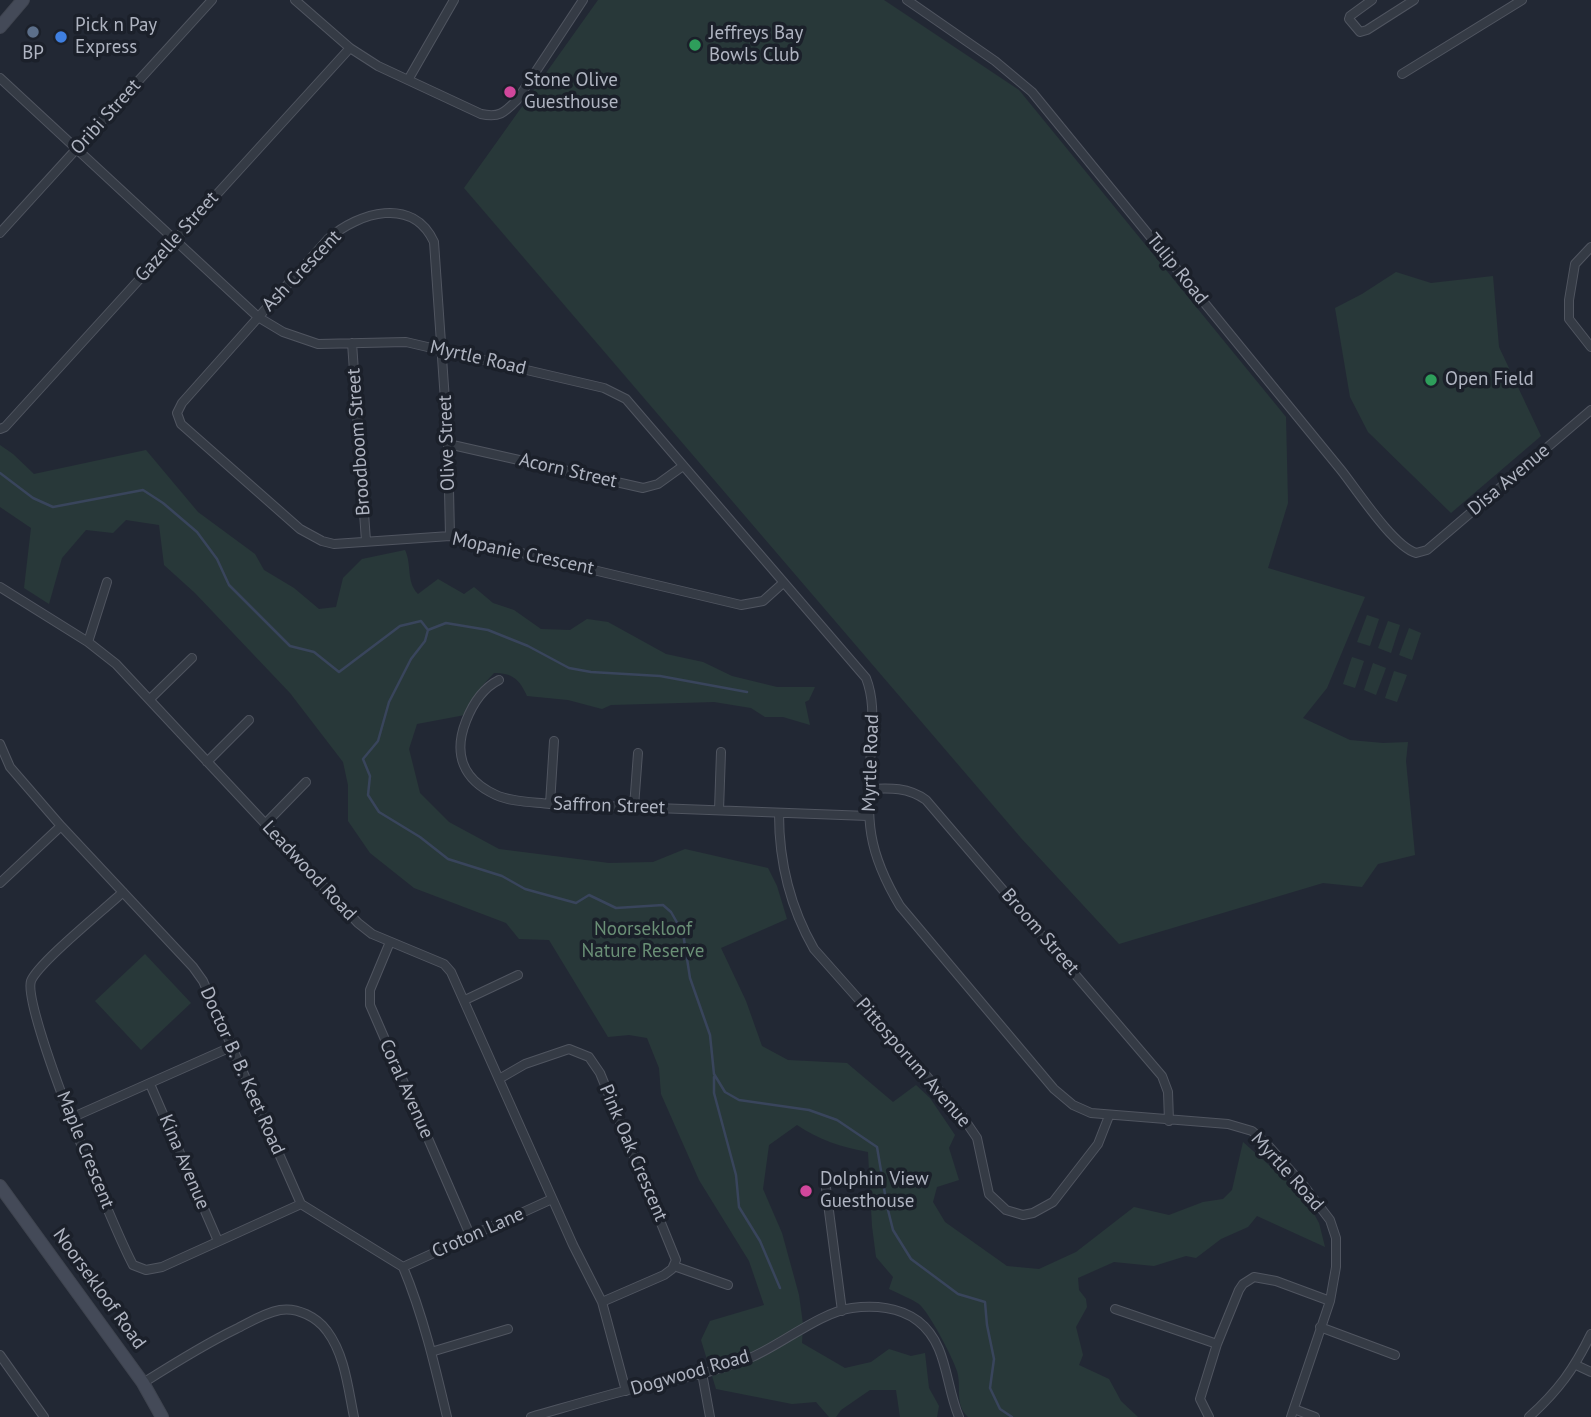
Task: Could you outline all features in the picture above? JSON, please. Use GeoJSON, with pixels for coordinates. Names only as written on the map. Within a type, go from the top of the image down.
{"type":"FeatureCollection","features":[{"type":"Feature","properties":{"kind":"street"},"geometry":{"type":"LineString","coordinates":[[0,15],[14,0]]}},
{"type":"Feature","properties":{"kind":"street"},"geometry":{"type":"LineString","coordinates":[[0,27],[23,0]]}},
{"type":"Feature","properties":{"kind":"street","name":"Oribi Street"},"geometry":{"type":"LineString","coordinates":[[0,233],[212,0]]}},
{"type":"Feature","properties":{"kind":"street"},"geometry":{"type":"LineString","coordinates":[[408,80],[454,0]]}},
{"type":"Feature","properties":{"kind":"street"},"geometry":{"type":"LineString","coordinates":[[299,2],[350,48],[378,66],[481,114],[495,117],[504,114],[517,100],[583,0]]}},
{"type":"Feature","properties":{"kind":"street","name":"Tulip Road"},"geometry":{"type":"LineString","coordinates":[[907,0],[995,61],[1032,92],[1336,463],[1389,532],[1412,552],[1423,553],[1427,550]]}},
{"type":"Feature","properties":{"kind":"street"},"geometry":{"type":"LineString","coordinates":[[1372,0],[1350,16],[1350,20],[1360,32],[1414,0]]}},
{"type":"Feature","properties":{"kind":"street"},"geometry":{"type":"LineString","coordinates":[[1402,74],[1522,0]]}},
{"type":"Feature","properties":{"kind":"street","name":"Gazelle Street"},"geometry":{"type":"LineString","coordinates":[[3,428],[350,48]]}},
{"type":"Feature","properties":{"kind":"street","name":"Myrtle Road"},"geometry":{"type":"LineString","coordinates":[[0,78],[258,317],[302,340],[318,344],[406,342],[613,391],[626,399],[866,678],[873,701],[868,816],[872,847],[883,878],[900,905],[1054,1089],[1081,1110],[1109,1116],[1242,1127],[1252,1131],[1266,1143],[1330,1220],[1336,1238],[1336,1268],[1330,1301],[1292,1413],[1315,1417]]}},
{"type":"Feature","properties":{"kind":"street","name":"Ash Crescent"},"geometry":{"type":"LineString","coordinates":[[258,317],[340,229],[376,215],[392,213],[408,216],[428,228],[434,242],[443,349]]}},
{"type":"Feature","properties":{"kind":"street"},"geometry":{"type":"LineString","coordinates":[[1591,247],[1575,264],[1569,300],[1569,319],[1591,347]]}},
{"type":"Feature","properties":{"kind":"street","name":"Mopanie Crescent"},"geometry":{"type":"LineString","coordinates":[[258,317],[182,403],[177,413],[178,421],[300,529],[322,541],[334,544],[450,536],[735,604],[763,601],[783,583]]}},
{"type":"Feature","properties":{"kind":"street","name":"Broodboom Street"},"geometry":{"type":"LineString","coordinates":[[352,344],[366,541]]}},
{"type":"Feature","properties":{"kind":"street","name":"Olive Street"},"geometry":{"type":"LineString","coordinates":[[443,349],[450,536]]}},
{"type":"Feature","properties":{"kind":"street","name":"Disa Avenue"},"geometry":{"type":"LineString","coordinates":[[1427,550],[1591,410]]}},
{"type":"Feature","properties":{"kind":"street","name":"Acorn Street"},"geometry":{"type":"LineString","coordinates":[[448,444],[643,488],[658,484],[683,466]]}},
{"type":"Feature","properties":{"kind":"street"},"geometry":{"type":"LineString","coordinates":[[88,642],[107,582]]}},
{"type":"Feature","properties":{"kind":"street","name":"Leadwood Road"},"geometry":{"type":"LineString","coordinates":[[0,587],[88,642],[116,664],[358,923],[372,934],[444,964],[451,972],[552,1199],[602,1302],[626,1391]]}},
{"type":"Feature","properties":{"kind":"street"},"geometry":{"type":"LineString","coordinates":[[150,699],[192,658]]}},
{"type":"Feature","properties":{"kind":"street","name":"Saffron Street"},"geometry":{"type":"LineString","coordinates":[[499,680],[487,686],[470,710],[458,750],[463,764],[477,783],[498,797],[550,804],[868,816]]}},
{"type":"Feature","properties":{"kind":"street"},"geometry":{"type":"LineString","coordinates":[[206,762],[249,720]]}},
{"type":"Feature","properties":{"kind":"street"},"geometry":{"type":"LineString","coordinates":[[550,804],[554,741]]}},
{"type":"Feature","properties":{"kind":"street","name":"Doctor B. B. Keet Road"},"geometry":{"type":"LineString","coordinates":[[0,744],[10,767],[203,981],[301,1204]]}},
{"type":"Feature","properties":{"kind":"street"},"geometry":{"type":"LineString","coordinates":[[719,810],[721,752]]}},
{"type":"Feature","properties":{"kind":"street"},"geometry":{"type":"LineString","coordinates":[[634,807],[638,753]]}},
{"type":"Feature","properties":{"kind":"street"},"geometry":{"type":"LineString","coordinates":[[0,771],[10,767]]}},
{"type":"Feature","properties":{"kind":"street"},"geometry":{"type":"LineString","coordinates":[[265,824],[306,782]]}},
{"type":"Feature","properties":{"kind":"street","name":"Broom Street"},"geometry":{"type":"LineString","coordinates":[[869,789],[909,790],[926,800],[1162,1076],[1168,1092],[1169,1121]]}},
{"type":"Feature","properties":{"kind":"street","name":"Pittosporum Avenue"},"geometry":{"type":"LineString","coordinates":[[779,814],[783,871],[792,903],[814,949],[962,1116],[978,1138],[989,1195],[1006,1210],[1023,1215],[1033,1213],[1053,1202],[1098,1144],[1109,1116]]}},
{"type":"Feature","properties":{"kind":"street"},"geometry":{"type":"LineString","coordinates":[[0,883],[61,826]]}},
{"type":"Feature","properties":{"kind":"street","name":"Maple Crescent"},"geometry":{"type":"LineString","coordinates":[[122,892],[43,964],[30,985],[33,1005],[71,1118],[133,1265],[155,1269],[301,1204]]}},
{"type":"Feature","properties":{"kind":"street","name":"Coral Avenue"},"geometry":{"type":"LineString","coordinates":[[390,942],[370,990],[370,1005],[470,1235]]}},
{"type":"Feature","properties":{"kind":"street"},"geometry":{"type":"LineString","coordinates":[[465,1000],[519,975]]}},
{"type":"Feature","properties":{"kind":"street"},"geometry":{"type":"LineString","coordinates":[[71,1118],[231,1047]]}},
{"type":"Feature","properties":{"kind":"street","name":"Pink Oak Crescent"},"geometry":{"type":"LineString","coordinates":[[499,1079],[525,1064],[565,1049],[579,1051],[593,1061],[676,1254],[674,1266]]}},
{"type":"Feature","properties":{"kind":"street","name":"Kina Avenue"},"geometry":{"type":"LineString","coordinates":[[150,1084],[218,1241]]}},
{"type":"Feature","properties":{"kind":"street","name":"Noorsekloof Road"},"geometry":{"type":"LineString","coordinates":[[0,1186],[143,1383],[162,1417]]}},
{"type":"Feature","properties":{"kind":"street"},"geometry":{"type":"LineString","coordinates":[[826,1188],[842,1311]]}},
{"type":"Feature","properties":{"kind":"street","name":"Croton Lane"},"geometry":{"type":"LineString","coordinates":[[403,1267],[552,1199]]}},
{"type":"Feature","properties":{"kind":"street"},"geometry":{"type":"LineString","coordinates":[[301,1204],[403,1267],[431,1352],[447,1417]]}},
{"type":"Feature","properties":{"kind":"street"},"geometry":{"type":"LineString","coordinates":[[602,1302],[664,1275],[674,1266],[729,1285]]}},
{"type":"Feature","properties":{"kind":"street"},"geometry":{"type":"LineString","coordinates":[[1209,1417],[1200,1399],[1217,1344],[1243,1284],[1254,1277],[1276,1281],[1330,1301]]}},
{"type":"Feature","properties":{"kind":"street","name":"Dogwood Road"},"geometry":{"type":"LineString","coordinates":[[531,1417],[702,1373],[751,1357],[849,1308],[875,1306],[895,1310],[920,1322],[941,1352],[959,1417]]}},
{"type":"Feature","properties":{"kind":"street"},"geometry":{"type":"LineString","coordinates":[[1115,1309],[1217,1344]]}},
{"type":"Feature","properties":{"kind":"street"},"geometry":{"type":"LineString","coordinates":[[143,1383],[200,1347],[259,1317],[282,1310],[298,1311],[313,1318],[326,1329],[334,1342],[344,1367],[354,1417]]}},
{"type":"Feature","properties":{"kind":"street"},"geometry":{"type":"LineString","coordinates":[[1320,1327],[1395,1355]]}},
{"type":"Feature","properties":{"kind":"street"},"geometry":{"type":"LineString","coordinates":[[431,1352],[508,1329]]}},
{"type":"Feature","properties":{"kind":"street"},"geometry":{"type":"LineString","coordinates":[[1529,1417],[1576,1366],[1591,1334]]}},
{"type":"Feature","properties":{"kind":"street"},"geometry":{"type":"LineString","coordinates":[[0,1355],[44,1417]]}},
{"type":"Feature","properties":{"kind":"street"},"geometry":{"type":"LineString","coordinates":[[1576,1366],[1591,1372]]}},
{"type":"Feature","properties":{"kind":"street"},"geometry":{"type":"LineString","coordinates":[[702,1373],[710,1417]]}},
{"type":"Feature","properties":{"kind":"green space"},"geometry":{"type":"Polygon","coordinates":[[[598,0],[884,0],[1019,90],[1286,417],[1288,503],[1268,568],[1365,597],[1327,688],[1303,718],[1350,740],[1408,742],[1406,761],[1415,855],[1378,864],[1362,887],[1323,883],[1119,944],[1021,838],[464,188],[598,0]]]}},
{"type":"Feature","properties":{"kind":"green space","name":"Open Field"},"geometry":{"type":"Polygon","coordinates":[[[1396,272],[1431,283],[1493,276],[1499,347],[1541,436],[1451,513],[1368,432],[1350,397],[1335,308],[1396,272]]]}},
{"type":"Feature","properties":{"kind":"green space","name":"Noorsekloof Nature Reserve"},"geometry":{"type":"Polygon","coordinates":[[[0,445],[34,474],[146,450],[198,512],[255,554],[264,570],[294,588],[319,609],[336,607],[343,578],[362,559],[405,550],[410,579],[418,594],[438,579],[464,594],[474,587],[493,603],[514,610],[541,629],[570,630],[587,619],[608,622],[666,654],[703,662],[732,676],[777,687],[815,687],[809,700],[805,702],[810,725],[783,717],[765,717],[751,708],[714,702],[611,705],[602,709],[568,700],[527,696],[515,678],[494,673],[483,685],[465,715],[417,724],[409,749],[420,793],[449,822],[499,849],[609,863],[653,862],[685,849],[768,868],[777,886],[787,919],[721,948],[746,1001],[762,1046],[788,1060],[847,1063],[893,1102],[916,1085],[930,1098],[955,1135],[949,1148],[959,1180],[937,1187],[933,1202],[945,1222],[1007,1266],[1039,1269],[1076,1252],[1134,1207],[1169,1215],[1203,1202],[1223,1199],[1232,1190],[1243,1142],[1304,1196],[1319,1223],[1325,1247],[1257,1216],[1248,1227],[1221,1239],[1196,1258],[1186,1256],[1154,1266],[1114,1262],[1078,1278],[1079,1290],[1086,1299],[1087,1307],[1076,1327],[1083,1355],[1079,1365],[1109,1379],[1121,1401],[1138,1417],[968,1417],[961,1407],[957,1371],[934,1325],[919,1304],[889,1289],[893,1277],[876,1257],[868,1152],[831,1142],[797,1125],[769,1145],[763,1189],[782,1233],[799,1295],[803,1324],[802,1343],[845,1368],[871,1362],[889,1349],[911,1356],[925,1353],[929,1388],[939,1406],[937,1417],[900,1417],[896,1390],[870,1390],[841,1410],[836,1417],[829,1417],[816,1402],[792,1404],[716,1389],[701,1340],[710,1321],[764,1305],[749,1261],[699,1180],[661,1094],[659,1068],[647,1038],[629,1035],[608,1037],[549,940],[519,939],[506,923],[414,888],[370,853],[348,821],[348,785],[343,762],[290,693],[195,593],[164,565],[159,525],[126,520],[113,533],[86,530],[62,558],[49,604],[24,588],[31,528],[0,507],[0,445]]]}},
{"type":"Feature","properties":{"kind":"green space"},"geometry":{"type":"Polygon","coordinates":[[[1367,615],[1379,619],[1370,646],[1357,642],[1367,615]]]}},
{"type":"Feature","properties":{"kind":"green space"},"geometry":{"type":"Polygon","coordinates":[[[1388,621],[1400,625],[1391,653],[1378,648],[1388,621]]]}},
{"type":"Feature","properties":{"kind":"green space"},"geometry":{"type":"Polygon","coordinates":[[[1409,628],[1421,633],[1412,660],[1399,655],[1409,628]]]}},
{"type":"Feature","properties":{"kind":"green space"},"geometry":{"type":"Polygon","coordinates":[[[1352,657],[1364,661],[1355,688],[1343,684],[1352,657]]]}},
{"type":"Feature","properties":{"kind":"green space"},"geometry":{"type":"Polygon","coordinates":[[[1373,663],[1386,668],[1376,695],[1364,690],[1373,663]]]}},
{"type":"Feature","properties":{"kind":"green space"},"geometry":{"type":"Polygon","coordinates":[[[1394,671],[1407,675],[1397,702],[1385,698],[1394,671]]]}},
{"type":"Feature","properties":{"kind":"green space"},"geometry":{"type":"Polygon","coordinates":[[[145,954],[191,1003],[141,1050],[95,1001],[145,954]]]}},
{"type":"Feature","properties":{"kind":"waterway"},"geometry":{"type":"LineString","coordinates":[[0,473],[33,498],[53,507],[143,490],[197,532],[217,559],[229,585],[290,646],[314,652],[339,672],[400,626],[421,621],[428,630],[425,641],[411,659],[389,702],[378,741],[363,759],[370,776],[368,795],[379,812],[420,837],[448,859],[502,876],[525,889],[576,903],[589,895],[616,908],[663,905],[671,912],[683,933],[690,978],[710,1035],[714,1074],[725,1092],[739,1100],[809,1110],[837,1120],[877,1147],[893,1230],[911,1259],[958,1294],[985,1302],[994,1359],[990,1388],[1000,1409],[1012,1417]]}},
{"type":"Feature","properties":{"kind":"waterway"},"geometry":{"type":"LineString","coordinates":[[428,630],[446,623],[488,630],[528,646],[569,668],[660,676],[747,692]]}},
{"type":"Feature","properties":{"kind":"waterway"},"geometry":{"type":"LineString","coordinates":[[714,1077],[714,1093],[736,1175],[739,1207],[760,1241],[780,1288]]}},
{"type":"Feature","properties":{"kind":"place","name":"BP"},"geometry":{"type":"Point","coordinates":[33,32]}},
{"type":"Feature","properties":{"kind":"place","name":"Pick n Pay Express"},"geometry":{"type":"Point","coordinates":[61,37]}},
{"type":"Feature","properties":{"kind":"place","name":"Jeffreys Bay Bowls Club"},"geometry":{"type":"Point","coordinates":[695,45]}},
{"type":"Feature","properties":{"kind":"place","name":"Stone Olive Guesthouse"},"geometry":{"type":"Point","coordinates":[510,92]}},
{"type":"Feature","properties":{"kind":"place","name":"Open Field"},"geometry":{"type":"Point","coordinates":[1431,380]}},
{"type":"Feature","properties":{"kind":"place","name":"Dolphin View Guesthouse"},"geometry":{"type":"Point","coordinates":[806,1191]}}]}
